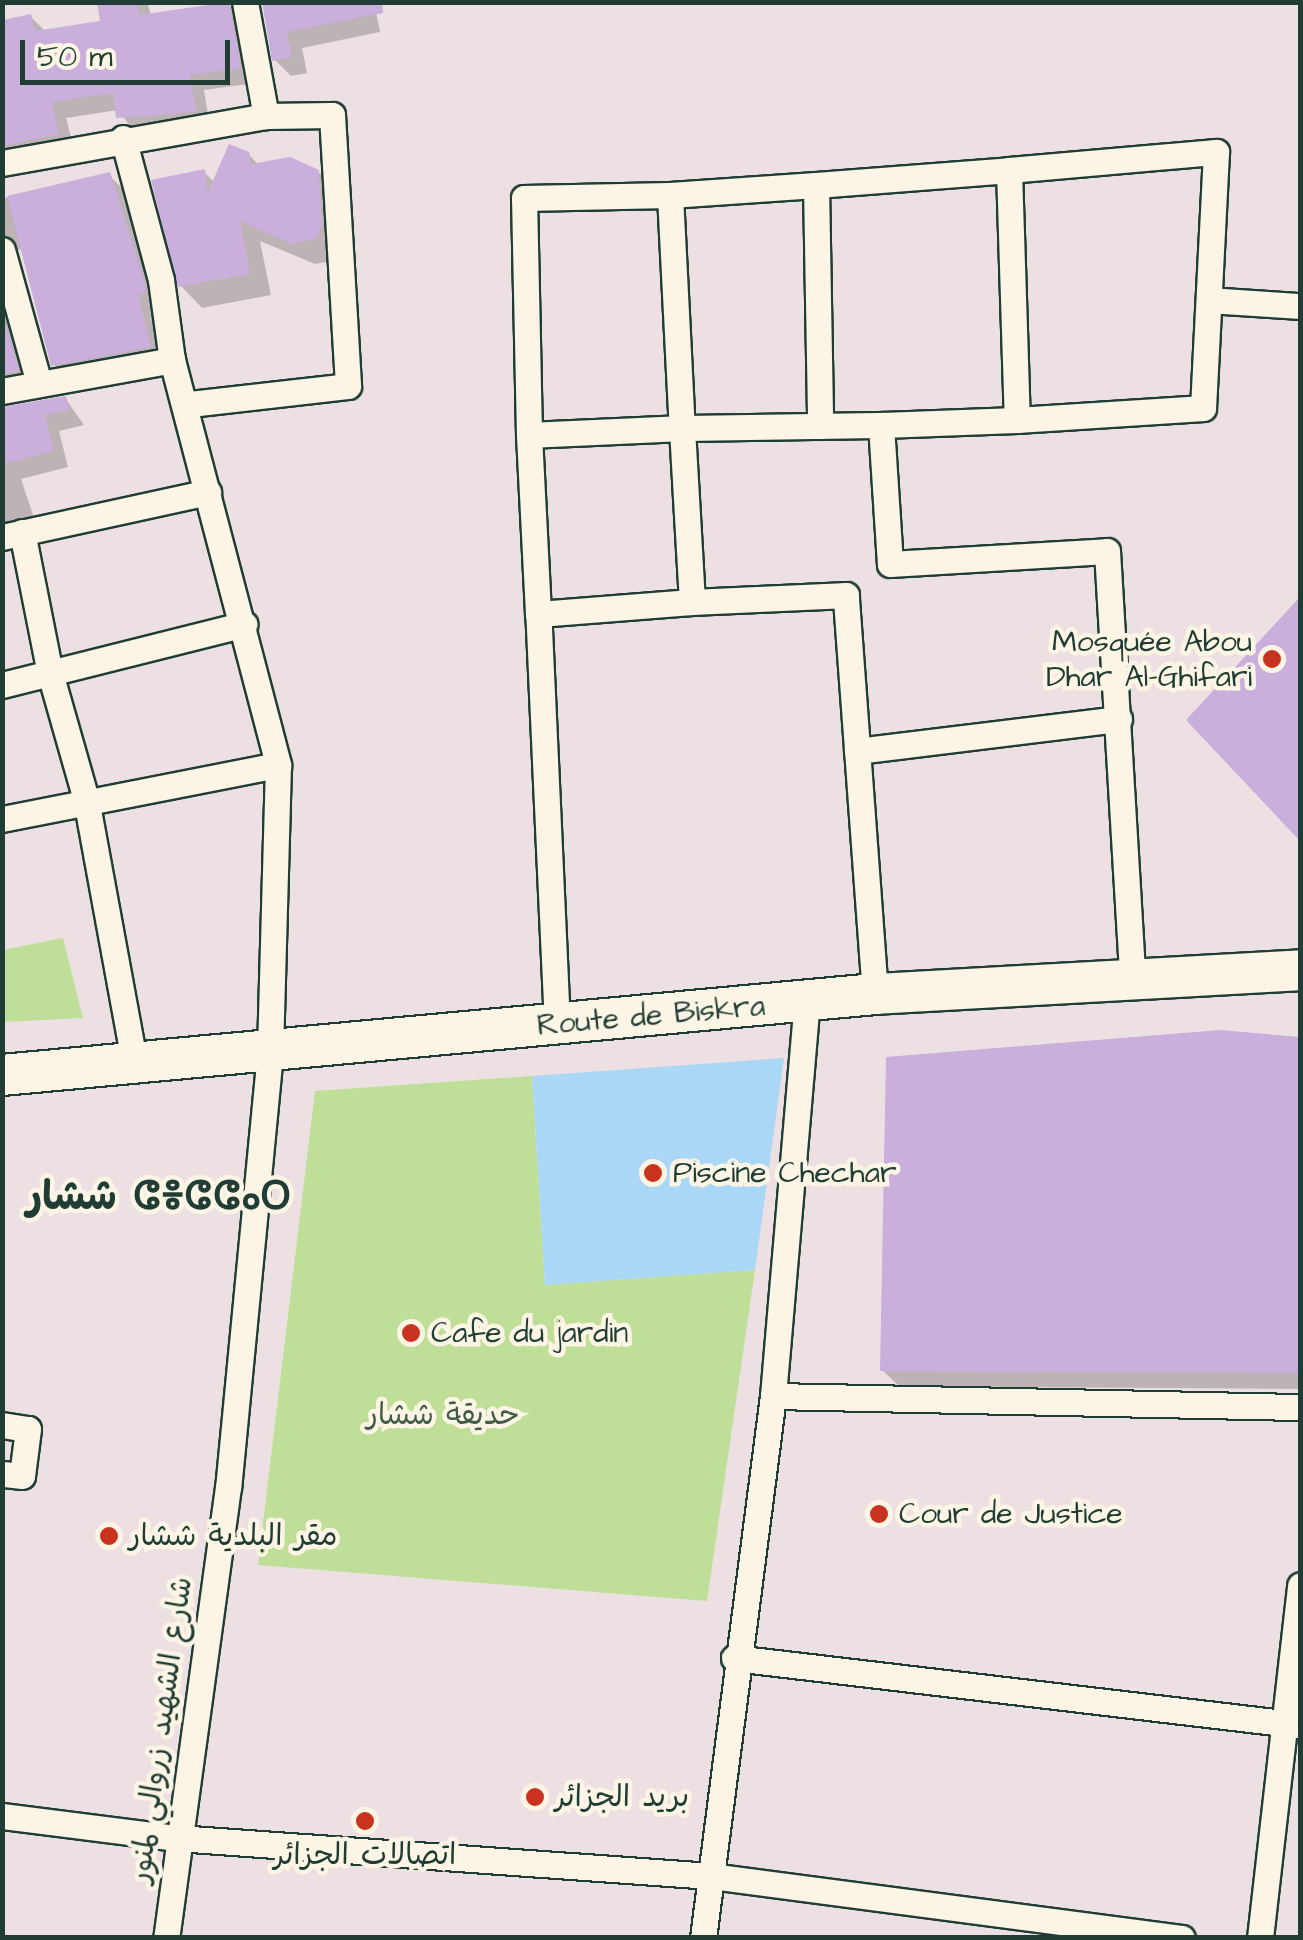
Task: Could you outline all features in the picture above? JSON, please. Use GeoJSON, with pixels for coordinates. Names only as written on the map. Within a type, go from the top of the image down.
{"type":"FeatureCollection","features":[{"type":"Feature","properties":{"kind":"main road","name":"Route de Biskra"},"geometry":{"type":"LineString","coordinates":[[2,1075],[135,1066],[875,994],[1132,975],[1300,970]]}},
{"type":"Feature","properties":{"kind":"street"},"geometry":{"type":"LineString","coordinates":[[245,2],[266,116]]}},
{"type":"Feature","properties":{"kind":"street"},"geometry":{"type":"LineString","coordinates":[[2,163],[123,138],[266,116],[332,115],[348,386],[189,404]]}},
{"type":"Feature","properties":{"kind":"street","name":"شارع الشهيد زروالي لمنور"},"geometry":{"type":"LineString","coordinates":[[123,138],[162,280],[172,360],[189,404],[278,764],[270,1053],[228,1487],[166,1938]]}},
{"type":"Feature","properties":{"kind":"street"},"geometry":{"type":"LineString","coordinates":[[529,435],[1017,420],[1203,408],[1216,152],[670,195],[524,198],[529,435],[557,1025]]}},
{"type":"Feature","properties":{"kind":"street"},"geometry":{"type":"LineString","coordinates":[[1009,170],[1017,420]]}},
{"type":"Feature","properties":{"kind":"street"},"geometry":{"type":"LineString","coordinates":[[816,184],[820,426]]}},
{"type":"Feature","properties":{"kind":"street"},"geometry":{"type":"LineString","coordinates":[[670,195],[692,602]]}},
{"type":"Feature","properties":{"kind":"street"},"geometry":{"type":"LineString","coordinates":[[2,250],[39,383]]}},
{"type":"Feature","properties":{"kind":"street"},"geometry":{"type":"LineString","coordinates":[[1209,300],[1300,306]]}},
{"type":"Feature","properties":{"kind":"street"},"geometry":{"type":"LineString","coordinates":[[2,391],[172,360]]}},
{"type":"Feature","properties":{"kind":"street"},"geometry":{"type":"LineString","coordinates":[[881,425],[890,564],[1107,550],[1132,975]]}},
{"type":"Feature","properties":{"kind":"street"},"geometry":{"type":"LineString","coordinates":[[135,1066],[86,799],[12,535],[208,492]]}},
{"type":"Feature","properties":{"kind":"street"},"geometry":{"type":"LineString","coordinates":[[538,614],[846,595],[875,994]]}},
{"type":"Feature","properties":{"kind":"street"},"geometry":{"type":"LineString","coordinates":[[2,685],[244,624]]}},
{"type":"Feature","properties":{"kind":"street"},"geometry":{"type":"LineString","coordinates":[[857,751],[1120,720]]}},
{"type":"Feature","properties":{"kind":"street"},"geometry":{"type":"LineString","coordinates":[[2,819],[86,799],[278,764]]}},
{"type":"Feature","properties":{"kind":"street"},"geometry":{"type":"LineString","coordinates":[[703,1938],[734,1658],[773,1396],[807,1002]]}},
{"type":"Feature","properties":{"kind":"street"},"geometry":{"type":"LineString","coordinates":[[773,1396],[1300,1407]]}},
{"type":"Feature","properties":{"kind":"street"},"geometry":{"type":"LineString","coordinates":[[2,1425],[28,1429],[22,1476],[2,1474]]}},
{"type":"Feature","properties":{"kind":"street"},"geometry":{"type":"LineString","coordinates":[[1260,1938],[1293,1724],[1300,1585]]}},
{"type":"Feature","properties":{"kind":"street"},"geometry":{"type":"LineString","coordinates":[[734,1658],[1293,1724]]}},
{"type":"Feature","properties":{"kind":"street"},"geometry":{"type":"LineString","coordinates":[[2,1816],[177,1838],[711,1876],[1182,1938]]}},
{"type":"Feature","properties":{"kind":"green space"},"geometry":{"type":"Polygon","coordinates":[[[63,938],[83,1018],[3,1022],[3,950],[63,938]]]}},
{"type":"Feature","properties":{"kind":"green space","name":"حديقة ششار"},"geometry":{"type":"Polygon","coordinates":[[[532,1076],[545,1285],[755,1270],[707,1601],[258,1565],[315,1091],[532,1076]]]}},
{"type":"Feature","properties":{"kind":"water","name":"Piscine Chechar"},"geometry":{"type":"Polygon","coordinates":[[[784,1058],[755,1270],[545,1285],[532,1076],[784,1058]]]}},
{"type":"Feature","properties":{"kind":"building"},"geometry":{"type":"Polygon","coordinates":[[[97,2],[137,2],[139,15],[229,2],[241,68],[190,75],[196,112],[116,118],[113,93],[52,102],[59,134],[2,146],[3,20],[31,14],[35,31],[100,21],[97,2]]]}},
{"type":"Feature","properties":{"kind":"building"},"geometry":{"type":"Polygon","coordinates":[[[262,2],[382,2],[383,13],[287,32],[292,57],[272,61],[262,2]]]}},
{"type":"Feature","properties":{"kind":"building"},"geometry":{"type":"Polygon","coordinates":[[[229,144],[249,152],[251,164],[290,157],[319,170],[322,226],[316,239],[291,244],[240,221],[250,274],[178,287],[151,180],[205,169],[208,192],[229,144]]]}},
{"type":"Feature","properties":{"kind":"building"},"geometry":{"type":"Polygon","coordinates":[[[110,172],[145,283],[146,293],[138,294],[151,347],[51,366],[7,196],[110,172]]]}},
{"type":"Feature","properties":{"kind":"building"},"geometry":{"type":"Polygon","coordinates":[[[2,312],[19,371],[2,374],[2,312]]]}},
{"type":"Feature","properties":{"kind":"building"},"geometry":{"type":"Polygon","coordinates":[[[66,396],[70,409],[45,415],[54,451],[2,464],[2,407],[66,396]]]}},
{"type":"Feature","properties":{"kind":"building","name":"Mosquée Abou Dhar Al-Ghifari"},"geometry":{"type":"Polygon","coordinates":[[[1300,597],[1300,841],[1186,720],[1300,597]]]}},
{"type":"Feature","properties":{"kind":"building"},"geometry":{"type":"Polygon","coordinates":[[[1220,1030],[1300,1037],[1300,1373],[880,1371],[886,1057],[1220,1030]]]}},
{"type":"Feature","properties":{"kind":"place","name":"Mosquée Abou Dhar Al-Ghifari"},"geometry":{"type":"Point","coordinates":[1272,659]}},
{"type":"Feature","properties":{"kind":"place","name":"Piscine Chechar"},"geometry":{"type":"Point","coordinates":[653,1173]}},
{"type":"Feature","properties":{"kind":"place","name":"Cafe du jardin"},"geometry":{"type":"Point","coordinates":[411,1333]}},
{"type":"Feature","properties":{"kind":"place","name":"Cour de Justice"},"geometry":{"type":"Point","coordinates":[879,1514]}},
{"type":"Feature","properties":{"kind":"place","name":"مقر البلدية ششار"},"geometry":{"type":"Point","coordinates":[109,1536]}},
{"type":"Feature","properties":{"kind":"place","name":"بريد الجزائر"},"geometry":{"type":"Point","coordinates":[535,1797]}},
{"type":"Feature","properties":{"kind":"place","name":"اتصالات الجزائر"},"geometry":{"type":"Point","coordinates":[365,1821]}},
{"type":"Feature","properties":{"kind":"district","name":"ششار ⵛⴻⵛⵛⴰⵔ"},"geometry":{"type":"Point","coordinates":[159,1198]}}]}
